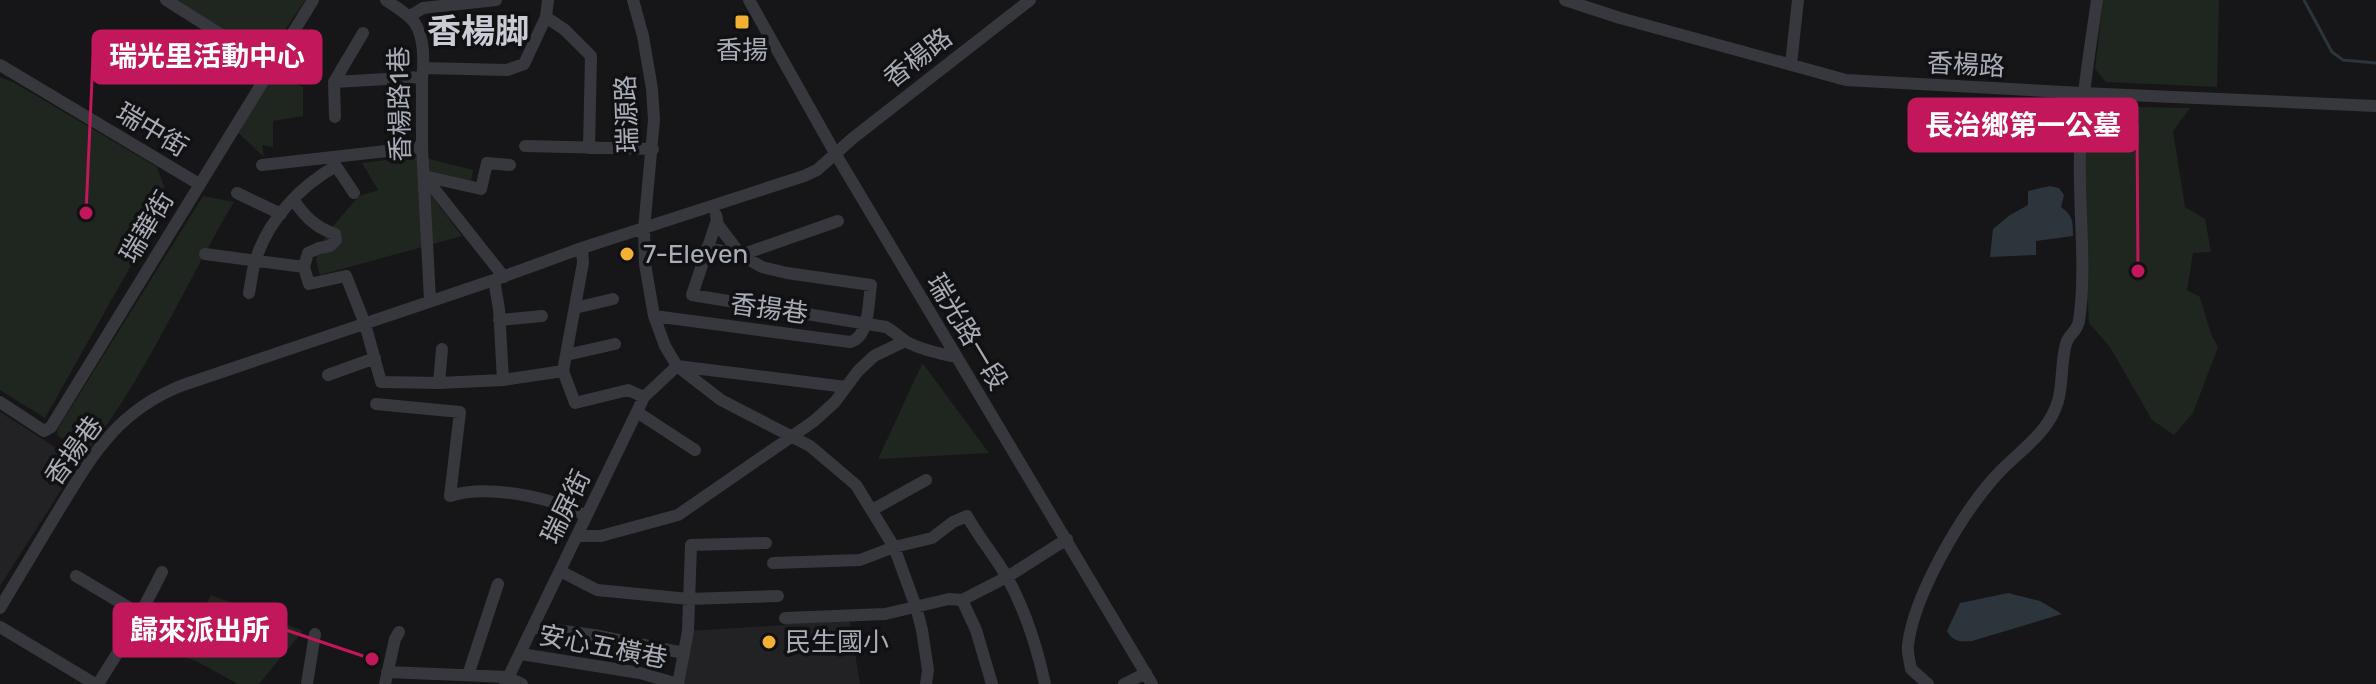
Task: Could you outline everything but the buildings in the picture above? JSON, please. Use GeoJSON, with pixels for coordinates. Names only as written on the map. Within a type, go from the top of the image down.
{"type":"FeatureCollection","features":[{"type":"Feature","properties":{"kind":"street"},"geometry":{"type":"LineString","coordinates":[[166,0],[271,66]]}},
{"type":"Feature","properties":{"kind":"street","name":"瑞華街"},"geometry":{"type":"LineString","coordinates":[[0,402],[44,431],[51,427],[313,0]]}},
{"type":"Feature","properties":{"kind":"street","name":"香楊路1巷"},"geometry":{"type":"LineString","coordinates":[[386,0],[410,16],[421,32],[424,176]]}},
{"type":"Feature","properties":{"kind":"street"},"geometry":{"type":"LineString","coordinates":[[410,16],[423,4],[496,0]]}},
{"type":"Feature","properties":{"kind":"street"},"geometry":{"type":"LineString","coordinates":[[334,82],[423,73],[507,70],[524,64],[546,17],[548,0]]}},
{"type":"Feature","properties":{"kind":"street","name":"瑞源路"},"geometry":{"type":"LineString","coordinates":[[633,0],[643,36],[654,120],[644,229]]}},
{"type":"Feature","properties":{"kind":"street","name":"瑞光路一段"},"geometry":{"type":"LineString","coordinates":[[749,0],[835,153],[1149,679]]}},
{"type":"Feature","properties":{"kind":"street","name":"香楊路"},"geometry":{"type":"LineString","coordinates":[[835,153],[1030,0]]}},
{"type":"Feature","properties":{"kind":"street","name":"香楊路"},"geometry":{"type":"LineString","coordinates":[[1565,0],[1846,80],[2376,106]]}},
{"type":"Feature","properties":{"kind":"street"},"geometry":{"type":"LineString","coordinates":[[1791,64],[1798,0]]}},
{"type":"Feature","properties":{"kind":"street"},"geometry":{"type":"LineString","coordinates":[[1928,684],[1911,669],[1908,648],[1916,611],[1956,528],[1993,478],[2043,431],[2051,418],[2058,401],[2067,340],[2076,331],[2079,321],[2082,93],[2097,0]]}},
{"type":"Feature","properties":{"kind":"street"},"geometry":{"type":"LineString","coordinates":[[546,17],[565,30],[591,56],[589,148]]}},
{"type":"Feature","properties":{"kind":"street"},"geometry":{"type":"LineString","coordinates":[[335,117],[334,82],[363,33]]}},
{"type":"Feature","properties":{"kind":"street","name":"瑞中街"},"geometry":{"type":"LineString","coordinates":[[0,65],[199,184]]}},
{"type":"Feature","properties":{"kind":"street"},"geometry":{"type":"LineString","coordinates":[[525,146],[653,149]]}},
{"type":"Feature","properties":{"kind":"street"},"geometry":{"type":"LineString","coordinates":[[262,165],[422,147]]}},
{"type":"Feature","properties":{"kind":"street","name":"香揚巷"},"geometry":{"type":"LineString","coordinates":[[0,608],[89,461],[118,426],[151,399],[183,385],[582,248],[804,176],[817,170],[835,153]]}},
{"type":"Feature","properties":{"kind":"street"},"geometry":{"type":"LineString","coordinates":[[424,176],[481,189],[487,163],[510,165]]}},
{"type":"Feature","properties":{"kind":"street"},"geometry":{"type":"LineString","coordinates":[[249,293],[262,243],[293,199],[336,166],[354,193]]}},
{"type":"Feature","properties":{"kind":"street"},"geometry":{"type":"LineString","coordinates":[[424,176],[499,279],[503,380]]}},
{"type":"Feature","properties":{"kind":"street"},"geometry":{"type":"LineString","coordinates":[[424,176],[430,300]]}},
{"type":"Feature","properties":{"kind":"street"},"geometry":{"type":"LineString","coordinates":[[237,193],[281,214]]}},
{"type":"Feature","properties":{"kind":"street"},"geometry":{"type":"LineString","coordinates":[[293,199],[303,214],[322,230],[335,234],[336,240],[330,246],[308,253],[304,267],[309,284],[346,276],[365,324],[381,382],[503,380],[563,371]]}},
{"type":"Feature","properties":{"kind":"street"},"geometry":{"type":"LineString","coordinates":[[715,204],[717,220],[692,295],[865,322],[899,333],[905,341],[957,357]]}},
{"type":"Feature","properties":{"kind":"street"},"geometry":{"type":"LineString","coordinates":[[717,220],[741,255]]}},
{"type":"Feature","properties":{"kind":"street"},"geometry":{"type":"LineString","coordinates":[[741,255],[838,221]]}},
{"type":"Feature","properties":{"kind":"street"},"geometry":{"type":"LineString","coordinates":[[644,229],[645,264],[654,316],[665,346],[677,366],[721,400],[810,446],[856,485],[872,510],[894,547],[916,607],[928,670],[926,684]]}},
{"type":"Feature","properties":{"kind":"street"},"geometry":{"type":"LineString","coordinates":[[582,248],[583,263],[563,371],[575,403],[628,390],[644,397]]}},
{"type":"Feature","properties":{"kind":"street"},"geometry":{"type":"LineString","coordinates":[[707,248],[741,255],[762,267],[787,273],[871,285],[865,322]]}},
{"type":"Feature","properties":{"kind":"street"},"geometry":{"type":"LineString","coordinates":[[205,254],[304,267]]}},
{"type":"Feature","properties":{"kind":"street"},"geometry":{"type":"LineString","coordinates":[[575,308],[613,299]]}},
{"type":"Feature","properties":{"kind":"street"},"geometry":{"type":"LineString","coordinates":[[499,320],[542,316]]}},
{"type":"Feature","properties":{"kind":"street","name":"香揚巷"},"geometry":{"type":"LineString","coordinates":[[654,316],[850,342],[857,341],[862,335],[865,322]]}},
{"type":"Feature","properties":{"kind":"street"},"geometry":{"type":"LineString","coordinates":[[577,536],[601,536],[678,515],[794,437],[835,402],[858,371],[874,356],[905,341]]}},
{"type":"Feature","properties":{"kind":"street"},"geometry":{"type":"LineString","coordinates":[[566,355],[615,344]]}},
{"type":"Feature","properties":{"kind":"street"},"geometry":{"type":"LineString","coordinates":[[439,383],[442,349]]}},
{"type":"Feature","properties":{"kind":"street"},"geometry":{"type":"LineString","coordinates":[[328,375],[375,358]]}},
{"type":"Feature","properties":{"kind":"street"},"geometry":{"type":"LineString","coordinates":[[677,366],[846,387]]}},
{"type":"Feature","properties":{"kind":"street","name":"瑞屏街"},"geometry":{"type":"LineString","coordinates":[[506,680],[644,397],[677,366]]}},
{"type":"Feature","properties":{"kind":"street"},"geometry":{"type":"LineString","coordinates":[[376,404],[460,412],[450,496],[464,492],[539,498],[566,505],[586,516]]}},
{"type":"Feature","properties":{"kind":"street"},"geometry":{"type":"LineString","coordinates":[[637,412],[695,450]]}},
{"type":"Feature","properties":{"kind":"street"},"geometry":{"type":"LineString","coordinates":[[872,510],[926,480]]}},
{"type":"Feature","properties":{"kind":"street"},"geometry":{"type":"LineString","coordinates":[[773,563],[860,560],[894,547],[932,538],[967,516],[1007,577],[1036,644],[1045,684]]}},
{"type":"Feature","properties":{"kind":"street"},"geometry":{"type":"LineString","coordinates":[[785,618],[885,614],[949,599],[962,600],[1007,577],[1067,539]]}},
{"type":"Feature","properties":{"kind":"street"},"geometry":{"type":"LineString","coordinates":[[678,684],[688,631],[691,545],[766,543]]}},
{"type":"Feature","properties":{"kind":"street"},"geometry":{"type":"LineString","coordinates":[[560,571],[597,590],[689,599],[778,596]]}},
{"type":"Feature","properties":{"kind":"street"},"geometry":{"type":"LineString","coordinates":[[0,627],[96,684],[162,572]]}},
{"type":"Feature","properties":{"kind":"street"},"geometry":{"type":"LineString","coordinates":[[76,576],[180,638]]}},
{"type":"Feature","properties":{"kind":"street"},"geometry":{"type":"LineString","coordinates":[[468,675],[498,584]]}},
{"type":"Feature","properties":{"kind":"street"},"geometry":{"type":"LineString","coordinates":[[962,600],[976,630],[992,684]]}},
{"type":"Feature","properties":{"kind":"street"},"geometry":{"type":"LineString","coordinates":[[533,627],[594,635],[684,653]]}},
{"type":"Feature","properties":{"kind":"street"},"geometry":{"type":"LineString","coordinates":[[399,632],[386,678],[468,675],[522,684]]}},
{"type":"Feature","properties":{"kind":"street"},"geometry":{"type":"LineString","coordinates":[[307,684],[315,634]]}},
{"type":"Feature","properties":{"kind":"street","name":"安心五橫巷"},"geometry":{"type":"LineString","coordinates":[[521,654],[640,673],[678,684]]}},
{"type":"Feature","properties":{"kind":"street"},"geometry":{"type":"LineString","coordinates":[[1124,684],[1149,679]]}},
{"type":"Feature","properties":{"kind":"shaded area"},"geometry":{"type":"Polygon","coordinates":[[[175,0],[305,0],[267,57],[175,0]]]}},
{"type":"Feature","properties":{"kind":"shaded area"},"geometry":{"type":"Polygon","coordinates":[[[2103,0],[2219,0],[2217,87],[2106,82],[2095,69],[2103,0]]]}},
{"type":"Feature","properties":{"kind":"shaded area"},"geometry":{"type":"Polygon","coordinates":[[[272,75],[303,87],[303,116],[273,121],[273,147],[262,145],[264,157],[237,132],[272,75]]]}},
{"type":"Feature","properties":{"kind":"shaded area"},"geometry":{"type":"Polygon","coordinates":[[[0,77],[157,167],[171,206],[139,251],[45,418],[0,390],[0,77]]]}},
{"type":"Feature","properties":{"kind":"shaded area"},"geometry":{"type":"Polygon","coordinates":[[[2089,106],[2190,108],[2173,131],[2185,207],[2205,219],[2211,252],[2193,253],[2187,290],[2200,297],[2218,347],[2193,413],[2174,435],[2152,420],[2110,347],[2089,323],[2082,204],[2085,122],[2089,106]]]}},
{"type":"Feature","properties":{"kind":"shaded area"},"geometry":{"type":"Polygon","coordinates":[[[418,156],[473,170],[469,192],[421,182],[462,236],[320,275],[316,260],[331,228],[359,196],[378,190],[362,163],[418,156]]]}},
{"type":"Feature","properties":{"kind":"shaded area"},"geometry":{"type":"Polygon","coordinates":[[[2050,186],[2059,188],[2064,195],[2061,207],[2072,219],[2073,236],[2036,241],[2036,255],[1990,257],[1993,229],[2028,205],[2028,191],[2050,186]]]}},
{"type":"Feature","properties":{"kind":"shaded area"},"geometry":{"type":"Polygon","coordinates":[[[203,196],[234,202],[146,362],[108,424],[86,453],[58,436],[57,430],[203,196]]]}},
{"type":"Feature","properties":{"kind":"shaded area"},"geometry":{"type":"Polygon","coordinates":[[[924,365],[989,453],[878,459],[924,365]]]}},
{"type":"Feature","properties":{"kind":"shaded area"},"geometry":{"type":"Polygon","coordinates":[[[0,412],[63,452],[77,465],[0,586],[0,412]]]}},
{"type":"Feature","properties":{"kind":"shaded area"},"geometry":{"type":"Polygon","coordinates":[[[2008,593],[2040,601],[2062,614],[1972,641],[1957,640],[1949,635],[1947,631],[1960,603],[2008,593]]]}},
{"type":"Feature","properties":{"kind":"shaded area"},"geometry":{"type":"Polygon","coordinates":[[[211,595],[303,631],[259,684],[238,684],[196,661],[173,653],[188,639],[211,595]]]}},
{"type":"Feature","properties":{"kind":"shaded area","name":"民生國小"},"geometry":{"type":"Polygon","coordinates":[[[849,616],[860,684],[678,684],[688,631],[784,625],[785,618],[849,616]]]}},
{"type":"Feature","properties":{"kind":"waterway"},"geometry":{"type":"LineString","coordinates":[[2304,0],[2332,52],[2343,60],[2376,63]]}},
{"type":"Feature","properties":{"kind":"place","name":"香揚"},"geometry":{"type":"Point","coordinates":[742,22]}},
{"type":"Feature","properties":{"kind":"place","name":"瑞光里活動中心"},"geometry":{"type":"Point","coordinates":[86,213]}},
{"type":"Feature","properties":{"kind":"place","name":"7-Eleven"},"geometry":{"type":"Point","coordinates":[627,254]}},
{"type":"Feature","properties":{"kind":"place","name":"長治鄉第一公墓"},"geometry":{"type":"Point","coordinates":[2138,271]}},
{"type":"Feature","properties":{"kind":"place","name":"民生國小"},"geometry":{"type":"Point","coordinates":[769,642]}},
{"type":"Feature","properties":{"kind":"place","name":"歸來派出所"},"geometry":{"type":"Point","coordinates":[372,659]}},
{"type":"Feature","properties":{"kind":"district","name":"香楊脚"},"geometry":{"type":"Point","coordinates":[478,31]}}]}
